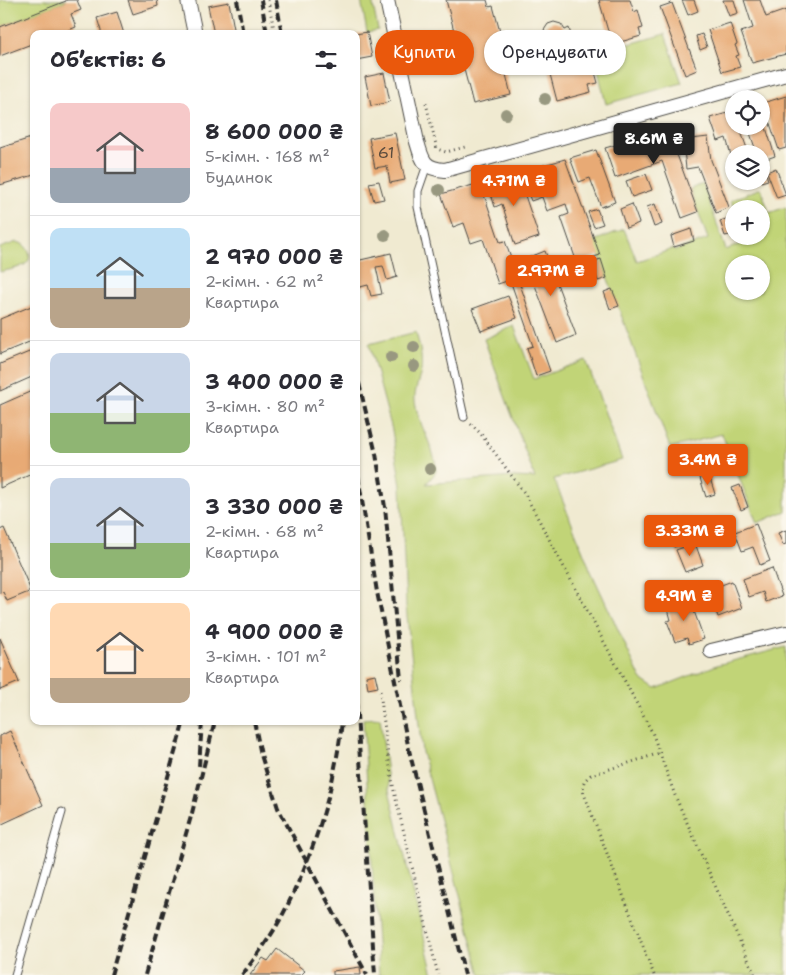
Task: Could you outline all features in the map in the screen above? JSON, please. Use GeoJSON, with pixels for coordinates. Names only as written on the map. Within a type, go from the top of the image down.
{"type":"FeatureCollection","features":[{"type":"Feature","properties":{"kind":"street"},"geometry":{"type":"LineString","coordinates":[[188,0],[194,30]]}},
{"type":"Feature","properties":{"kind":"street"},"geometry":{"type":"LineString","coordinates":[[387,0],[394,30]]}},
{"type":"Feature","properties":{"kind":"street"},"geometry":{"type":"LineString","coordinates":[[403,75],[421,156],[427,165],[435,170],[445,170],[786,74]]}},
{"type":"Feature","properties":{"kind":"street"},"geometry":{"type":"LineString","coordinates":[[712,651],[786,633]]}},
{"type":"Feature","properties":{"kind":"lane"},"geometry":{"type":"LineString","coordinates":[[427,165],[418,191],[418,207],[464,417]]}},
{"type":"Feature","properties":{"kind":"lane"},"geometry":{"type":"LineString","coordinates":[[15,975],[62,812]]}},
{"type":"Feature","properties":{"kind":"path"},"geometry":{"type":"LineString","coordinates":[[268,0],[274,30]]}},
{"type":"Feature","properties":{"kind":"path"},"geometry":{"type":"LineString","coordinates":[[426,100],[437,149],[446,152],[474,144]]}},
{"type":"Feature","properties":{"kind":"path"},"geometry":{"type":"LineString","coordinates":[[464,417],[481,434],[525,494],[652,732],[676,798],[754,975]]}},
{"type":"Feature","properties":{"kind":"path"},"geometry":{"type":"LineString","coordinates":[[380,691],[394,791],[438,975]]}},
{"type":"Feature","properties":{"kind":"path"},"geometry":{"type":"LineString","coordinates":[[654,975],[582,786],[591,775],[660,753]]}},
{"type":"Feature","properties":{"kind":"green space"},"geometry":{"type":"Polygon","coordinates":[[[0,0],[66,0],[66,1],[0,27],[0,0]]]}},
{"type":"Feature","properties":{"kind":"green space"},"geometry":{"type":"Polygon","coordinates":[[[361,0],[372,0],[378,30],[367,32],[361,0]]]}},
{"type":"Feature","properties":{"kind":"green space"},"geometry":{"type":"Polygon","coordinates":[[[665,34],[682,83],[606,104],[599,75],[626,75],[626,45],[665,34]]]}},
{"type":"Feature","properties":{"kind":"green space"},"geometry":{"type":"Polygon","coordinates":[[[703,184],[726,250],[738,245],[770,245],[770,213],[786,207],[786,511],[757,523],[722,434],[670,448],[594,241],[624,229],[637,261],[708,239],[690,189],[703,184]]]}},
{"type":"Feature","properties":{"kind":"green space"},"geometry":{"type":"Polygon","coordinates":[[[756,190],[762,190],[765,200],[731,200],[756,190]]]}},
{"type":"Feature","properties":{"kind":"green space"},"geometry":{"type":"Polygon","coordinates":[[[17,242],[27,249],[30,256],[29,259],[18,268],[0,272],[0,248],[17,242]]]}},
{"type":"Feature","properties":{"kind":"green space"},"geometry":{"type":"Polygon","coordinates":[[[514,326],[534,379],[586,360],[622,460],[554,479],[590,569],[641,679],[656,689],[717,665],[786,647],[786,975],[481,975],[422,752],[406,607],[401,486],[392,430],[369,344],[416,332],[420,351],[421,371],[415,401],[436,465],[436,472],[426,484],[513,477],[535,478],[484,339],[514,326]]]}},
{"type":"Feature","properties":{"kind":"green space"},"geometry":{"type":"Polygon","coordinates":[[[380,718],[389,790],[433,975],[379,975],[363,719],[380,718]]]}},
{"type":"Feature","properties":{"kind":"building"},"geometry":{"type":"Polygon","coordinates":[[[77,0],[81,10],[71,14],[76,27],[69,30],[30,30],[30,45],[0,56],[0,27],[66,1],[77,0]]]}},
{"type":"Feature","properties":{"kind":"building"},"geometry":{"type":"Polygon","coordinates":[[[128,0],[157,0],[158,6],[133,14],[128,0]]]}},
{"type":"Feature","properties":{"kind":"building"},"geometry":{"type":"Polygon","coordinates":[[[446,0],[487,0],[489,7],[493,6],[500,30],[484,30],[484,75],[506,75],[511,95],[473,104],[465,75],[474,75],[474,30],[454,30],[446,0]]]}},
{"type":"Feature","properties":{"kind":"building"},"geometry":{"type":"Polygon","coordinates":[[[599,0],[630,0],[634,12],[638,10],[643,28],[639,29],[641,36],[626,40],[626,30],[608,30],[599,0]]]}},
{"type":"Feature","properties":{"kind":"building"},"geometry":{"type":"Polygon","coordinates":[[[682,0],[694,0],[698,11],[688,15],[682,0]]]}},
{"type":"Feature","properties":{"kind":"building"},"geometry":{"type":"Polygon","coordinates":[[[723,0],[734,0],[738,13],[729,16],[723,0]]]}},
{"type":"Feature","properties":{"kind":"building"},"geometry":{"type":"Polygon","coordinates":[[[744,0],[760,0],[766,17],[786,10],[786,54],[752,63],[741,32],[753,28],[744,0]]]}},
{"type":"Feature","properties":{"kind":"building"},"geometry":{"type":"Polygon","coordinates":[[[229,2],[234,30],[213,30],[208,6],[229,2]]]}},
{"type":"Feature","properties":{"kind":"building"},"geometry":{"type":"Polygon","coordinates":[[[672,3],[697,70],[685,75],[660,7],[672,3]]]}},
{"type":"Feature","properties":{"kind":"building"},"geometry":{"type":"Polygon","coordinates":[[[117,12],[123,30],[101,30],[97,18],[117,12]]]}},
{"type":"Feature","properties":{"kind":"building"},"geometry":{"type":"Polygon","coordinates":[[[554,22],[561,24],[565,30],[544,30],[548,24],[554,22]]]}},
{"type":"Feature","properties":{"kind":"building"},"geometry":{"type":"Polygon","coordinates":[[[730,23],[737,44],[735,45],[739,55],[736,56],[740,67],[722,72],[708,30],[730,23]]]}},
{"type":"Feature","properties":{"kind":"building"},"geometry":{"type":"Polygon","coordinates":[[[367,32],[372,57],[360,59],[360,33],[367,32]]]}},
{"type":"Feature","properties":{"kind":"building"},"geometry":{"type":"Polygon","coordinates":[[[702,34],[707,47],[700,50],[696,36],[702,34]]]}},
{"type":"Feature","properties":{"kind":"building"},"geometry":{"type":"Polygon","coordinates":[[[384,75],[390,102],[371,106],[365,77],[384,75]]]}},
{"type":"Feature","properties":{"kind":"building"},"geometry":{"type":"Polygon","coordinates":[[[550,75],[596,75],[598,83],[589,85],[591,92],[557,101],[550,75]]]}},
{"type":"Feature","properties":{"kind":"building"},"geometry":{"type":"Polygon","coordinates":[[[786,96],[786,148],[779,150],[770,124],[770,101],[786,96]]]}},
{"type":"Feature","properties":{"kind":"building"},"geometry":{"type":"Polygon","coordinates":[[[725,114],[725,135],[742,135],[746,145],[728,145],[726,138],[718,141],[710,118],[725,114]]]}},
{"type":"Feature","properties":{"kind":"building"},"geometry":{"type":"Polygon","coordinates":[[[668,130],[698,212],[682,218],[662,161],[615,178],[605,148],[668,130]]]}},
{"type":"Feature","properties":{"kind":"building"},"geometry":{"type":"Polygon","coordinates":[[[395,133],[405,180],[390,183],[387,166],[375,168],[369,138],[395,133]]]}},
{"type":"Feature","properties":{"kind":"building"},"geometry":{"type":"Polygon","coordinates":[[[751,135],[768,135],[775,156],[770,158],[770,145],[754,145],[751,135]]]}},
{"type":"Feature","properties":{"kind":"building"},"geometry":{"type":"Polygon","coordinates":[[[708,137],[711,160],[726,200],[725,209],[716,213],[698,167],[686,169],[683,140],[708,137]]]}},
{"type":"Feature","properties":{"kind":"building"},"geometry":{"type":"Polygon","coordinates":[[[30,138],[30,176],[0,185],[0,148],[30,138]]]}},
{"type":"Feature","properties":{"kind":"building"},"geometry":{"type":"Polygon","coordinates":[[[596,150],[615,202],[601,207],[590,178],[579,182],[570,158],[596,150]]]}},
{"type":"Feature","properties":{"kind":"building"},"geometry":{"type":"Polygon","coordinates":[[[565,159],[600,255],[577,263],[561,217],[569,214],[566,204],[547,211],[542,197],[531,201],[520,172],[565,159]]]}},
{"type":"Feature","properties":{"kind":"building"},"geometry":{"type":"Polygon","coordinates":[[[776,168],[786,195],[777,198],[770,180],[770,171],[776,168]]]}},
{"type":"Feature","properties":{"kind":"building"},"geometry":{"type":"Polygon","coordinates":[[[517,172],[539,237],[515,245],[502,204],[495,207],[487,181],[517,172]]]}},
{"type":"Feature","properties":{"kind":"building"},"geometry":{"type":"Polygon","coordinates":[[[646,174],[652,190],[632,197],[626,181],[646,174]]]}},
{"type":"Feature","properties":{"kind":"building"},"geometry":{"type":"Polygon","coordinates":[[[379,181],[384,199],[374,201],[369,183],[379,181]]]}},
{"type":"Feature","properties":{"kind":"building"},"geometry":{"type":"Polygon","coordinates":[[[480,183],[500,242],[505,241],[550,371],[536,376],[527,348],[533,346],[510,280],[498,284],[483,239],[471,243],[464,223],[453,227],[441,194],[480,183]]]}},
{"type":"Feature","properties":{"kind":"building"},"geometry":{"type":"Polygon","coordinates":[[[632,204],[639,223],[626,228],[620,209],[632,204]]]}},
{"type":"Feature","properties":{"kind":"building"},"geometry":{"type":"Polygon","coordinates":[[[655,204],[662,224],[654,227],[647,207],[655,204]]]}},
{"type":"Feature","properties":{"kind":"building"},"geometry":{"type":"Polygon","coordinates":[[[597,209],[603,224],[594,227],[588,212],[597,209]]]}},
{"type":"Feature","properties":{"kind":"building"},"geometry":{"type":"Polygon","coordinates":[[[725,219],[725,236],[720,221],[725,219]]]}},
{"type":"Feature","properties":{"kind":"building"},"geometry":{"type":"Polygon","coordinates":[[[691,229],[694,241],[674,247],[671,236],[691,229]]]}},
{"type":"Feature","properties":{"kind":"building"},"geometry":{"type":"Polygon","coordinates":[[[545,251],[576,335],[557,343],[525,259],[545,251]]]}},
{"type":"Feature","properties":{"kind":"building"},"geometry":{"type":"Polygon","coordinates":[[[391,253],[397,277],[387,280],[383,266],[376,267],[382,294],[371,296],[368,285],[360,287],[360,260],[391,253]]]}},
{"type":"Feature","properties":{"kind":"building"},"geometry":{"type":"Polygon","coordinates":[[[601,259],[607,278],[598,281],[591,262],[601,259]]]}},
{"type":"Feature","properties":{"kind":"building"},"geometry":{"type":"Polygon","coordinates":[[[612,289],[619,306],[610,309],[604,292],[612,289]]]}},
{"type":"Feature","properties":{"kind":"building"},"geometry":{"type":"Polygon","coordinates":[[[508,296],[517,318],[481,331],[472,309],[508,296]]]}},
{"type":"Feature","properties":{"kind":"building"},"geometry":{"type":"Polygon","coordinates":[[[30,307],[30,342],[0,354],[0,319],[30,307]]]}},
{"type":"Feature","properties":{"kind":"building"},"geometry":{"type":"Polygon","coordinates":[[[30,352],[30,378],[0,391],[0,364],[30,352]]]}},
{"type":"Feature","properties":{"kind":"building"},"geometry":{"type":"Polygon","coordinates":[[[30,392],[30,475],[0,488],[0,405],[30,392]]]}},
{"type":"Feature","properties":{"kind":"building"},"geometry":{"type":"Polygon","coordinates":[[[709,475],[715,494],[706,497],[700,478],[709,475]]]}},
{"type":"Feature","properties":{"kind":"building"},"geometry":{"type":"Polygon","coordinates":[[[740,485],[748,507],[741,510],[732,488],[740,485]]]}},
{"type":"Feature","properties":{"kind":"building"},"geometry":{"type":"Polygon","coordinates":[[[707,518],[713,535],[701,540],[695,522],[707,518]]]}},
{"type":"Feature","properties":{"kind":"building"},"geometry":{"type":"Polygon","coordinates":[[[756,524],[770,561],[760,565],[753,547],[742,551],[735,532],[756,524]]]}},
{"type":"Feature","properties":{"kind":"building"},"geometry":{"type":"Polygon","coordinates":[[[693,526],[697,538],[674,547],[669,535],[693,526]]]}},
{"type":"Feature","properties":{"kind":"building"},"geometry":{"type":"Polygon","coordinates":[[[4,528],[30,589],[30,591],[7,601],[3,592],[0,593],[0,530],[4,528]]]}},
{"type":"Feature","properties":{"kind":"building"},"geometry":{"type":"Polygon","coordinates":[[[786,530],[786,544],[783,545],[778,533],[786,530]]]}},
{"type":"Feature","properties":{"kind":"building"},"geometry":{"type":"Polygon","coordinates":[[[695,543],[703,565],[685,572],[676,550],[695,543]]]}},
{"type":"Feature","properties":{"kind":"building"},"geometry":{"type":"Polygon","coordinates":[[[772,568],[782,596],[766,602],[763,592],[749,597],[743,579],[772,568]]]}},
{"type":"Feature","properties":{"kind":"building"},"geometry":{"type":"Polygon","coordinates":[[[732,581],[742,608],[718,617],[708,590],[732,581]]]}},
{"type":"Feature","properties":{"kind":"building"},"geometry":{"type":"Polygon","coordinates":[[[689,597],[704,639],[689,644],[687,638],[675,642],[667,621],[671,620],[668,609],[675,606],[674,602],[689,597]]]}},
{"type":"Feature","properties":{"kind":"building"},"geometry":{"type":"Polygon","coordinates":[[[0,638],[19,682],[0,690],[0,638]]]}},
{"type":"Feature","properties":{"kind":"building"},"geometry":{"type":"Polygon","coordinates":[[[375,674],[378,687],[368,689],[366,676],[375,674]]]}},
{"type":"Feature","properties":{"kind":"building"},"geometry":{"type":"Polygon","coordinates":[[[10,731],[43,805],[0,825],[0,736],[10,731]]]}},
{"type":"Feature","properties":{"kind":"building"},"geometry":{"type":"Polygon","coordinates":[[[277,949],[305,971],[301,975],[250,975],[263,958],[268,961],[277,949]]]}},
{"type":"Feature","properties":{"kind":"building"},"geometry":{"type":"Polygon","coordinates":[[[360,967],[361,975],[333,975],[333,971],[360,967]]]}},
{"type":"Feature","properties":{"kind":"railway"},"geometry":{"type":"LineString","coordinates":[[237,0],[242,30]]}},
{"type":"Feature","properties":{"kind":"railway"},"geometry":{"type":"LineString","coordinates":[[261,0],[266,30]]}},
{"type":"Feature","properties":{"kind":"railway"},"geometry":{"type":"LineString","coordinates":[[276,0],[281,30]]}},
{"type":"Feature","properties":{"kind":"railway"},"geometry":{"type":"LineString","coordinates":[[360,388],[376,454],[385,507],[401,680]]}},
{"type":"Feature","properties":{"kind":"railway"},"geometry":{"type":"LineString","coordinates":[[360,488],[377,592],[409,750],[465,975]]}},
{"type":"Feature","properties":{"kind":"railway"},"geometry":{"type":"LineString","coordinates":[[111,975],[183,725]]}},
{"type":"Feature","properties":{"kind":"railway"},"geometry":{"type":"LineString","coordinates":[[199,766],[202,725]]}},
{"type":"Feature","properties":{"kind":"railway"},"geometry":{"type":"LineString","coordinates":[[145,975],[192,813],[214,725]]}},
{"type":"Feature","properties":{"kind":"railway"},"geometry":{"type":"LineString","coordinates":[[255,725],[261,755],[278,808],[367,975]]}},
{"type":"Feature","properties":{"kind":"railway"},"geometry":{"type":"LineString","coordinates":[[242,975],[277,925],[293,895],[313,847],[334,772],[342,725]]}},
{"type":"Feature","properties":{"kind":"railway"},"geometry":{"type":"LineString","coordinates":[[358,725],[375,975]]}}]}
